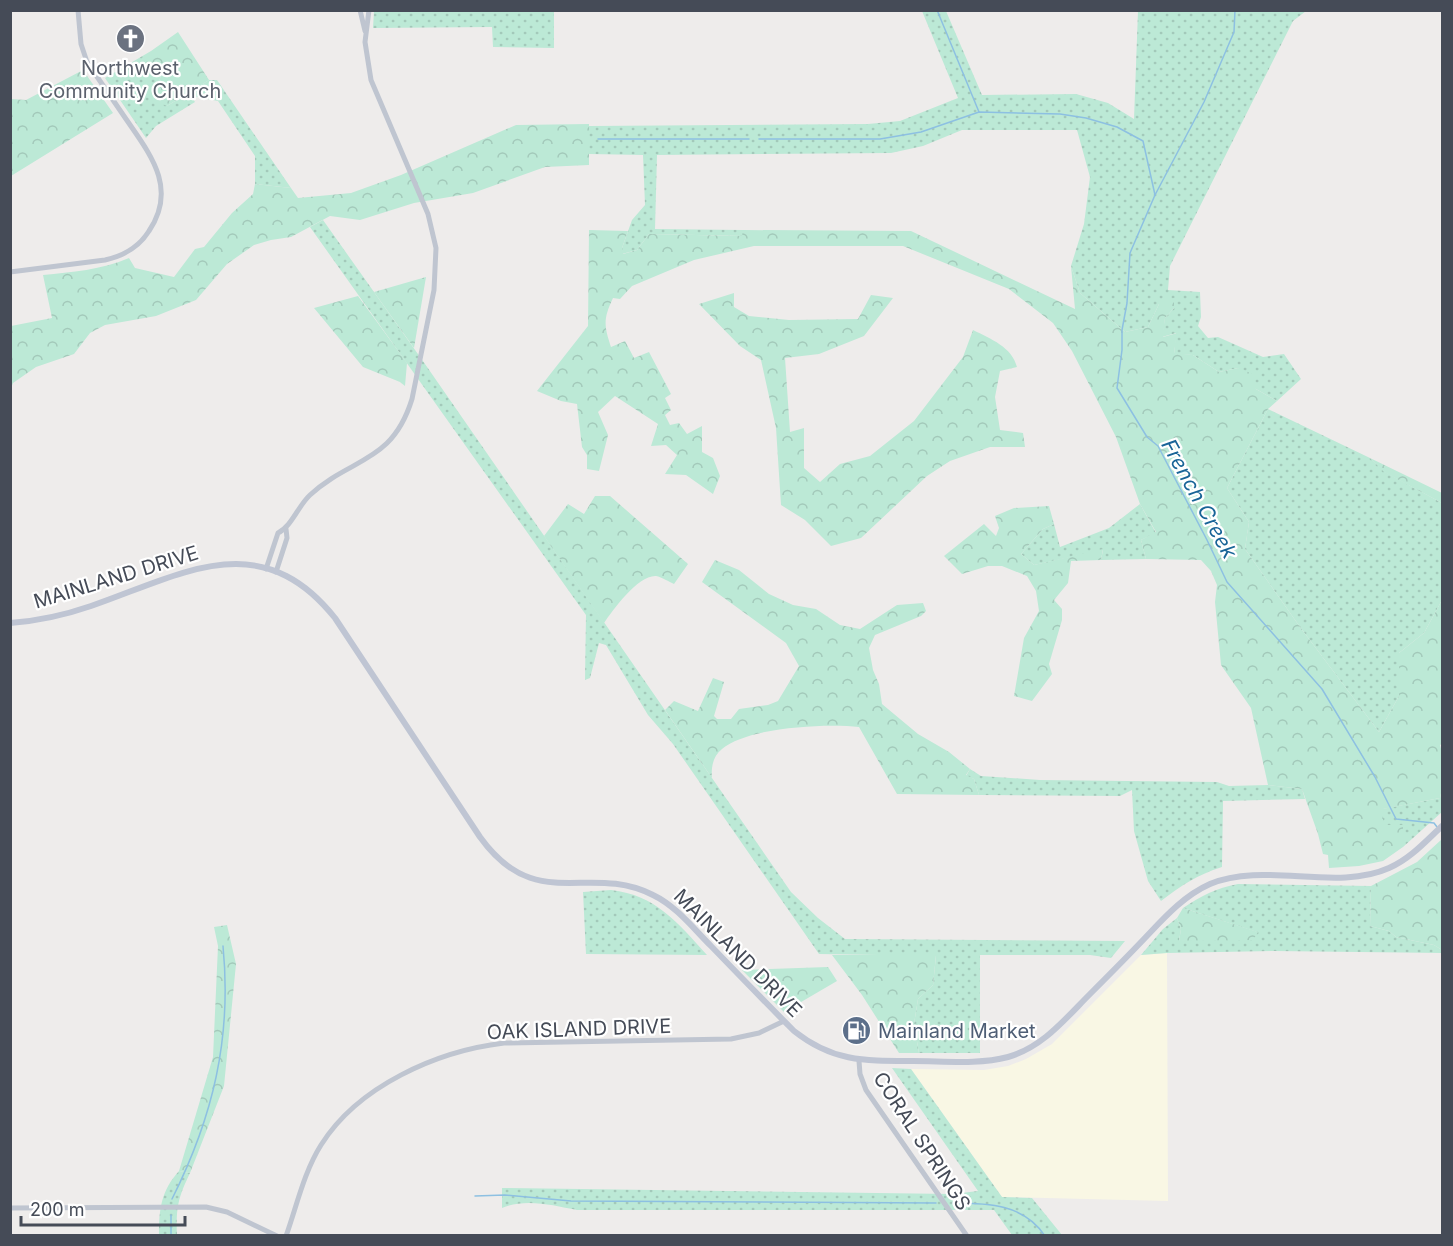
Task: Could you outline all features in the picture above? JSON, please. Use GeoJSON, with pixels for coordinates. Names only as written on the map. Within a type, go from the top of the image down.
{"type":"FeatureCollection","features":[{"type":"Feature","properties":{"kind":"main road","name":"MAINLAND DRIVE"},"geometry":{"type":"LineString","coordinates":[[10,622],[63,615],[211,565],[238,564],[266,569],[298,583],[311,592],[335,618],[480,837],[497,857],[521,874],[541,882],[622,885],[654,896],[680,914],[799,1035],[815,1046],[838,1056],[859,1061],[980,1061],[1020,1053],[1048,1036],[1159,923],[1183,901],[1201,889],[1221,880],[1242,877],[1370,874],[1389,868],[1408,857],[1443,826]]}},
{"type":"Feature","properties":{"kind":"street"},"geometry":{"type":"LineString","coordinates":[[10,272],[105,260],[119,256],[132,249],[143,239],[155,221],[160,207],[161,185],[156,164],[87,62],[81,44],[78,10]]}},
{"type":"Feature","properties":{"kind":"street"},"geometry":{"type":"LineString","coordinates":[[266,569],[278,533],[286,529],[299,506],[329,480],[377,453],[399,430],[412,399],[434,290],[436,264],[433,229],[371,80],[360,10]]}},
{"type":"Feature","properties":{"kind":"street"},"geometry":{"type":"LineString","coordinates":[[365,32],[369,10]]}},
{"type":"Feature","properties":{"kind":"street"},"geometry":{"type":"LineString","coordinates":[[276,572],[287,538],[286,529]]}},
{"type":"Feature","properties":{"kind":"street","name":"OAK ISLAND DRIVE"},"geometry":{"type":"LineString","coordinates":[[286,1236],[312,1161],[335,1126],[353,1108],[384,1086],[438,1058],[491,1045],[516,1042],[731,1039],[759,1034],[784,1021]]}},
{"type":"Feature","properties":{"kind":"street","name":"CORAL SPRINGS"},"geometry":{"type":"LineString","coordinates":[[859,1061],[860,1074],[866,1090],[967,1236]]}},
{"type":"Feature","properties":{"kind":"street"},"geometry":{"type":"LineString","coordinates":[[10,1208],[206,1208],[227,1212],[277,1236]]}},
{"type":"Feature","properties":{"kind":"shaded area"},"geometry":{"type":"Polygon","coordinates":[[[1167,953],[1168,1201],[1002,1197],[911,1069],[984,1070],[1008,1066],[1026,1059],[1052,1044],[1141,955],[1167,953]]]}},
{"type":"Feature","properties":{"kind":"green space"},"geometry":{"type":"Polygon","coordinates":[[[374,11],[554,11],[554,48],[493,47],[492,27],[373,28],[374,11]]]}},
{"type":"Feature","properties":{"kind":"green space"},"geometry":{"type":"Polygon","coordinates":[[[922,11],[946,11],[982,95],[1076,94],[1108,103],[1134,119],[1138,11],[1306,11],[1293,21],[1170,266],[1168,290],[1200,292],[1201,317],[1198,326],[1208,338],[1218,337],[1263,357],[1284,354],[1301,379],[1277,401],[1256,389],[1238,368],[1219,372],[1193,355],[1174,354],[1176,333],[1162,337],[1165,318],[1174,308],[1159,304],[1148,327],[1125,332],[1080,293],[1071,266],[1084,224],[1090,177],[1077,130],[962,130],[923,146],[891,153],[657,155],[655,229],[743,230],[743,236],[649,234],[637,250],[622,254],[632,220],[645,205],[643,155],[589,154],[589,126],[868,124],[900,121],[958,98],[922,11]]]}},
{"type":"Feature","properties":{"kind":"green space"},"geometry":{"type":"Polygon","coordinates":[[[178,32],[209,80],[167,106],[160,103],[155,93],[164,71],[151,69],[151,51],[178,32]]]}},
{"type":"Feature","properties":{"kind":"green space"},"geometry":{"type":"Polygon","coordinates":[[[151,51],[151,68],[164,71],[157,84],[167,106],[209,80],[217,80],[291,188],[255,184],[255,156],[218,101],[208,99],[205,93],[193,99],[195,102],[156,126],[146,138],[105,78],[151,51]]]}},
{"type":"Feature","properties":{"kind":"green space"},"geometry":{"type":"Polygon","coordinates":[[[83,70],[113,113],[11,176],[11,99],[26,100],[83,70]]]}},
{"type":"Feature","properties":{"kind":"green space"},"geometry":{"type":"Polygon","coordinates":[[[589,124],[589,165],[545,167],[473,193],[414,203],[360,220],[330,216],[291,237],[254,245],[227,264],[196,300],[156,316],[105,325],[90,333],[74,354],[36,367],[13,383],[11,388],[11,326],[52,318],[43,275],[97,268],[129,258],[135,268],[174,277],[195,249],[204,247],[232,213],[253,194],[255,184],[291,188],[298,198],[351,193],[401,175],[516,125],[589,124]]]}},
{"type":"Feature","properties":{"kind":"green space"},"geometry":{"type":"Polygon","coordinates":[[[323,220],[791,892],[818,918],[845,939],[1125,941],[1111,958],[1090,955],[980,955],[980,1053],[919,1053],[914,1024],[918,999],[933,985],[936,956],[819,954],[673,744],[648,715],[606,645],[599,643],[590,678],[585,680],[586,615],[310,227],[323,220]]]}},
{"type":"Feature","properties":{"kind":"green space"},"geometry":{"type":"Polygon","coordinates":[[[589,230],[628,231],[622,248],[623,254],[637,250],[649,234],[742,236],[743,230],[911,231],[1075,309],[1071,266],[1080,293],[1125,332],[1148,327],[1159,304],[1174,298],[1174,308],[1165,318],[1163,337],[1177,333],[1174,353],[1193,355],[1219,372],[1238,368],[1253,374],[1256,389],[1277,401],[1268,409],[1227,488],[1249,522],[1245,549],[1379,732],[1399,696],[1399,653],[1424,633],[1442,600],[1442,744],[1440,745],[1443,772],[1440,798],[1383,809],[1383,825],[1403,825],[1403,847],[1383,861],[1359,866],[1329,868],[1328,855],[1323,854],[1302,789],[1268,785],[1251,708],[1221,665],[1215,602],[1217,585],[1211,571],[1201,560],[1146,559],[1141,540],[1156,532],[1140,504],[1116,437],[1072,351],[1053,323],[1009,289],[903,246],[754,246],[694,260],[632,286],[620,299],[613,298],[607,312],[606,322],[611,347],[625,341],[634,358],[649,352],[671,394],[665,398],[671,410],[665,415],[670,425],[679,423],[687,434],[702,426],[702,452],[713,458],[720,476],[713,494],[686,475],[665,474],[677,455],[666,445],[651,446],[658,424],[615,396],[598,412],[608,435],[599,471],[587,469],[587,455],[582,447],[577,404],[561,401],[537,391],[588,326],[589,230]]]}},
{"type":"Feature","properties":{"kind":"green space"},"geometry":{"type":"Polygon","coordinates":[[[426,277],[414,348],[374,292],[426,277]]]}},
{"type":"Feature","properties":{"kind":"green space"},"geometry":{"type":"Polygon","coordinates":[[[734,293],[734,307],[749,316],[789,320],[858,319],[871,295],[893,298],[864,336],[819,354],[785,358],[790,432],[804,428],[804,468],[820,482],[840,464],[870,456],[914,421],[963,357],[973,330],[1000,344],[1014,360],[1017,367],[1000,371],[995,397],[1000,430],[1023,433],[1025,447],[990,447],[950,461],[927,476],[861,538],[831,546],[805,520],[781,505],[776,428],[761,360],[740,346],[699,304],[734,293]]]}},
{"type":"Feature","properties":{"kind":"green space"},"geometry":{"type":"Polygon","coordinates":[[[358,296],[407,363],[405,386],[363,367],[314,308],[358,296]]]}},
{"type":"Feature","properties":{"kind":"green space"},"geometry":{"type":"Polygon","coordinates":[[[1268,409],[1370,458],[1385,472],[1442,503],[1442,600],[1424,633],[1399,653],[1399,696],[1379,732],[1245,549],[1249,522],[1227,488],[1268,409]]]}},
{"type":"Feature","properties":{"kind":"green space"},"geometry":{"type":"Polygon","coordinates":[[[1370,458],[1442,493],[1442,503],[1384,472],[1370,458]]]}},
{"type":"Feature","properties":{"kind":"green space"},"geometry":{"type":"Polygon","coordinates":[[[595,496],[610,496],[688,564],[674,584],[656,576],[642,581],[627,594],[604,623],[544,536],[568,504],[584,514],[595,496]]]}},
{"type":"Feature","properties":{"kind":"green space"},"geometry":{"type":"Polygon","coordinates":[[[1140,504],[1156,533],[1141,540],[1146,559],[1101,560],[1103,550],[1034,565],[1021,554],[1043,529],[1054,524],[1060,547],[1109,528],[1140,504]]]}},
{"type":"Feature","properties":{"kind":"green space"},"geometry":{"type":"Polygon","coordinates":[[[1049,506],[1054,524],[1043,529],[1021,554],[1034,565],[1103,549],[1101,560],[1071,561],[1068,583],[1054,600],[1062,609],[1062,620],[1049,664],[1052,674],[1032,701],[1014,696],[1024,638],[1039,611],[1036,591],[1027,576],[1002,566],[988,566],[962,574],[944,556],[984,524],[996,536],[999,528],[995,516],[1014,508],[1049,506]]]}},
{"type":"Feature","properties":{"kind":"green space"},"geometry":{"type":"Polygon","coordinates":[[[715,560],[739,570],[769,594],[793,605],[816,609],[840,625],[860,629],[897,605],[923,603],[926,611],[921,616],[875,635],[869,648],[882,704],[918,734],[949,752],[970,769],[966,775],[974,779],[979,795],[897,794],[859,727],[845,726],[788,728],[768,731],[734,742],[716,755],[712,766],[712,778],[665,710],[674,701],[698,711],[713,678],[724,682],[714,716],[717,719],[731,719],[739,709],[768,705],[778,701],[799,666],[786,643],[702,582],[715,560]]]}},
{"type":"Feature","properties":{"kind":"green space"},"geometry":{"type":"Polygon","coordinates":[[[970,769],[981,776],[1040,780],[1217,782],[1229,786],[1268,785],[1302,789],[1305,799],[1223,801],[1222,867],[1190,881],[1161,901],[1148,881],[1134,831],[1132,790],[1120,796],[979,795],[974,779],[966,776],[970,769]]]}},
{"type":"Feature","properties":{"kind":"green space"},"geometry":{"type":"Polygon","coordinates":[[[1442,788],[1442,812],[1403,847],[1403,826],[1382,825],[1382,809],[1440,798],[1442,788]]]}},
{"type":"Feature","properties":{"kind":"green space"},"geometry":{"type":"Polygon","coordinates":[[[1442,839],[1442,950],[1434,945],[1396,937],[1389,931],[1370,926],[1371,886],[1417,862],[1442,839]]]}},
{"type":"Feature","properties":{"kind":"green space"},"geometry":{"type":"Polygon","coordinates":[[[1238,884],[1371,886],[1370,926],[1389,931],[1396,937],[1434,945],[1442,950],[1442,953],[1274,951],[1141,955],[1163,929],[1177,918],[1181,929],[1179,941],[1257,932],[1183,908],[1209,893],[1238,884]]]}},
{"type":"Feature","properties":{"kind":"green space"},"geometry":{"type":"Polygon","coordinates":[[[611,890],[627,893],[654,904],[676,922],[707,955],[586,954],[583,892],[611,890]]]}},
{"type":"Feature","properties":{"kind":"green space"},"geometry":{"type":"Polygon","coordinates":[[[1183,908],[1258,932],[1253,940],[1179,941],[1181,929],[1177,918],[1183,908]]]}},
{"type":"Feature","properties":{"kind":"green space"},"geometry":{"type":"Polygon","coordinates":[[[227,925],[236,964],[224,1086],[190,1173],[179,1171],[213,1057],[218,946],[214,927],[227,925]]]}},
{"type":"Feature","properties":{"kind":"green space"},"geometry":{"type":"Polygon","coordinates":[[[832,955],[936,955],[933,985],[918,999],[914,1024],[919,1053],[899,1053],[862,995],[832,955]]]}},
{"type":"Feature","properties":{"kind":"green space"},"geometry":{"type":"Polygon","coordinates":[[[828,967],[837,981],[784,1012],[742,970],[828,967]]]}},
{"type":"Feature","properties":{"kind":"green space"},"geometry":{"type":"Polygon","coordinates":[[[892,1068],[911,1069],[1002,1197],[1032,1198],[1062,1235],[1012,1235],[994,1210],[577,1210],[529,1203],[502,1208],[502,1188],[953,1194],[978,1191],[892,1068]]]}},
{"type":"Feature","properties":{"kind":"green space"},"geometry":{"type":"Polygon","coordinates":[[[179,1171],[190,1173],[179,1203],[177,1235],[159,1235],[162,1201],[168,1186],[179,1171]]]}},
{"type":"Feature","properties":{"kind":"waterway"},"geometry":{"type":"LineString","coordinates":[[937,10],[979,112]]}},
{"type":"Feature","properties":{"kind":"waterway","name":"French Creek"},"geometry":{"type":"LineString","coordinates":[[1235,10],[1234,32],[1204,102],[1155,195],[1130,253],[1127,303],[1122,330],[1117,388],[1147,437],[1158,446],[1227,582],[1322,689],[1375,777],[1396,819],[1434,823],[1437,827]]}},
{"type":"Feature","properties":{"kind":"waterway"},"geometry":{"type":"LineString","coordinates":[[759,139],[880,139],[921,132],[979,112],[1060,114],[1086,118],[1117,127],[1143,141],[1155,195]]}},
{"type":"Feature","properties":{"kind":"waterway"},"geometry":{"type":"LineString","coordinates":[[598,139],[749,139]]}},
{"type":"Feature","properties":{"kind":"waterway"},"geometry":{"type":"LineString","coordinates":[[172,1199],[199,1138],[216,1076],[225,1013],[223,946]]}},
{"type":"Feature","properties":{"kind":"waterway"},"geometry":{"type":"LineString","coordinates":[[475,1196],[505,1195],[571,1201],[936,1203]]}},
{"type":"Feature","properties":{"kind":"waterway"},"geometry":{"type":"LineString","coordinates":[[953,1203],[992,1205],[1016,1211],[1027,1217],[1045,1236]]}},
{"type":"Feature","properties":{"kind":"waterway"},"geometry":{"type":"LineString","coordinates":[[171,1215],[171,1236]]}},
{"type":"Feature","properties":{"kind":"place","name":"Northwest Community Church"},"geometry":{"type":"Point","coordinates":[130,38]}},
{"type":"Feature","properties":{"kind":"place","name":"Mainland Market"},"geometry":{"type":"Point","coordinates":[857,1031]}}]}
